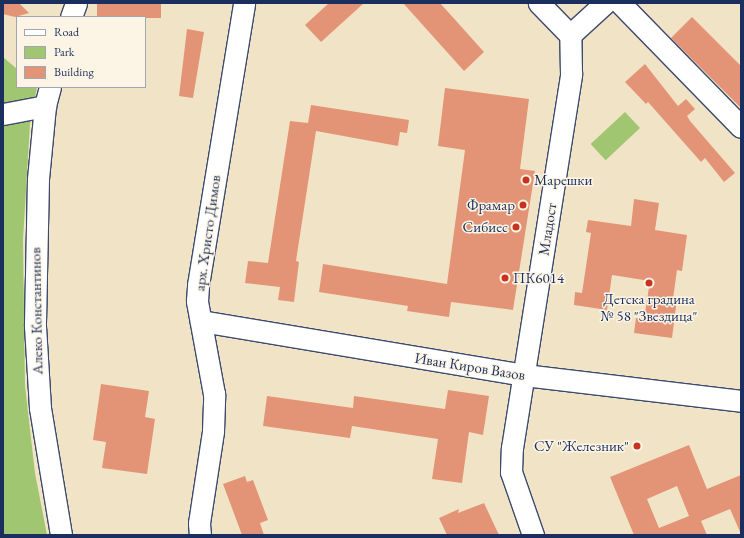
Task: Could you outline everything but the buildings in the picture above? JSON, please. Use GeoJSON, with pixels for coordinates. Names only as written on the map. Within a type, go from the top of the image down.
{"type":"FeatureCollection","features":[{"type":"Feature","properties":{"kind":"street"},"geometry":{"type":"LineString","coordinates":[[71,16],[76,3]]}},
{"type":"Feature","properties":{"kind":"street","name":"арх. Христо Димов"},"geometry":{"type":"LineString","coordinates":[[200,535],[199,523],[213,431],[214,394],[197,301],[198,285],[244,3]]}},
{"type":"Feature","properties":{"kind":"street"},"geometry":{"type":"LineString","coordinates":[[539,3],[570,35],[605,3]]}},
{"type":"Feature","properties":{"kind":"street"},"geometry":{"type":"LineString","coordinates":[[620,3],[741,126]]}},
{"type":"Feature","properties":{"kind":"street","name":"Младост"},"geometry":{"type":"LineString","coordinates":[[533,535],[511,472],[512,448],[571,74],[570,35]]}},
{"type":"Feature","properties":{"kind":"street"},"geometry":{"type":"LineString","coordinates":[[3,114],[48,97]]}},
{"type":"Feature","properties":{"kind":"street","name":"Алеко Константинов"},"geometry":{"type":"LineString","coordinates":[[48,97],[35,233],[34,326],[40,408],[61,535]]}},
{"type":"Feature","properties":{"kind":"street","name":"Иван Киров Вазов"},"geometry":{"type":"LineString","coordinates":[[201,321],[524,375],[741,401]]}},
{"type":"Feature","properties":{"kind":"green space"},"geometry":{"type":"Polygon","coordinates":[[[3,57],[16,68],[16,88],[37,88],[30,124],[23,240],[25,386],[35,473],[47,535],[3,535],[3,57]]]}},
{"type":"Feature","properties":{"kind":"green space"},"geometry":{"type":"Polygon","coordinates":[[[625,112],[640,128],[606,160],[591,144],[625,112]]]}},
{"type":"Feature","properties":{"kind":"place","name":"Марешки"},"geometry":{"type":"Point","coordinates":[526,180]}},
{"type":"Feature","properties":{"kind":"place","name":"Фрамар"},"geometry":{"type":"Point","coordinates":[523,205]}},
{"type":"Feature","properties":{"kind":"place","name":"Сибиес"},"geometry":{"type":"Point","coordinates":[516,227]}},
{"type":"Feature","properties":{"kind":"place","name":"ПК6014"},"geometry":{"type":"Point","coordinates":[505,278]}},
{"type":"Feature","properties":{"kind":"place","name":"Детска градина № 58 \"Звездица\""},"geometry":{"type":"Point","coordinates":[649,283]}},
{"type":"Feature","properties":{"kind":"place","name":"СУ \"Железник\""},"geometry":{"type":"Point","coordinates":[637,446]}}]}
